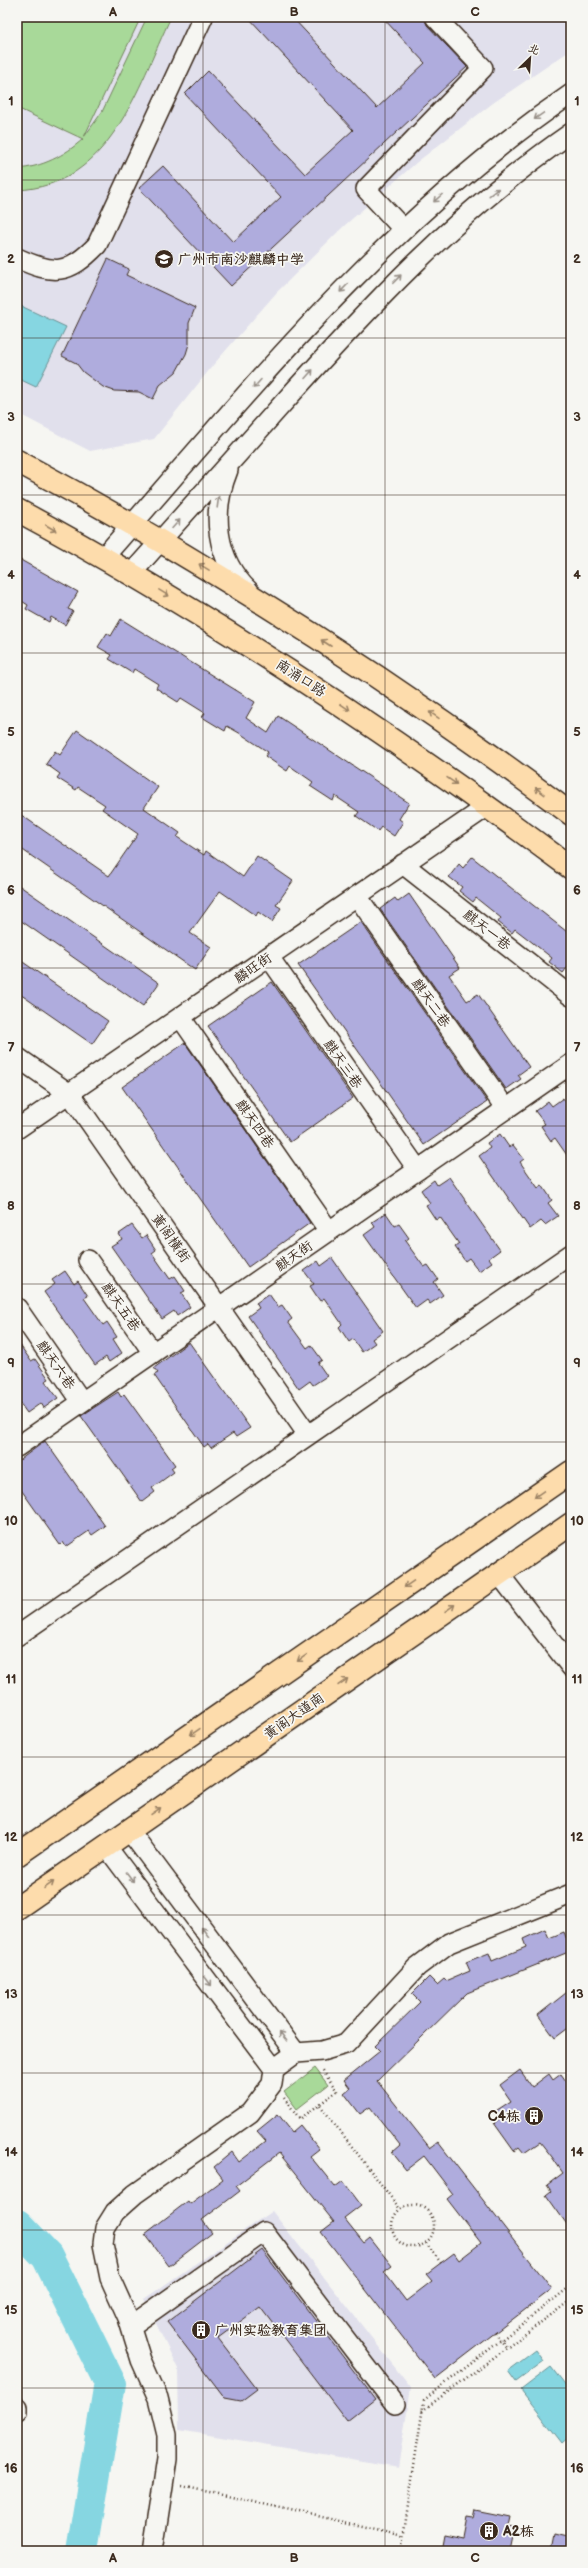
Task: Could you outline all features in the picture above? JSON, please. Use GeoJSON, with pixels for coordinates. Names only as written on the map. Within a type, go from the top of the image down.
{"type":"FeatureCollection","features":[{"type":"Feature","properties":{"kind":"main road"},"geometry":{"type":"LineString","coordinates":[[17,461],[160,541],[268,607],[442,721],[571,814]]}},
{"type":"Feature","properties":{"kind":"main road","name":"南涌口路"},"geometry":{"type":"LineString","coordinates":[[17,510],[131,574],[321,691],[488,806],[571,868]]}},
{"type":"Feature","properties":{"kind":"main road"},"geometry":{"type":"LineString","coordinates":[[17,1855],[571,1472]]}},
{"type":"Feature","properties":{"kind":"main road","name":"黄阁大道南"},"geometry":{"type":"LineString","coordinates":[[17,1908],[571,1524]]}},
{"type":"Feature","properties":{"kind":"street"},"geometry":{"type":"LineString","coordinates":[[17,258],[41,269],[59,270],[85,258],[98,245],[203,17]]}},
{"type":"Feature","properties":{"kind":"street"},"geometry":{"type":"LineString","coordinates":[[404,229],[366,189],[483,68],[435,17]]}},
{"type":"Feature","properties":{"kind":"street"},"geometry":{"type":"LineString","coordinates":[[103,558],[313,320],[404,229],[456,181],[534,119],[571,94]]}},
{"type":"Feature","properties":{"kind":"street"},"geometry":{"type":"LineString","coordinates":[[131,574],[337,342],[405,271],[477,206],[571,133]]}},
{"type":"Feature","properties":{"kind":"street"},"geometry":{"type":"LineString","coordinates":[[236,456],[228,469],[218,499],[218,530],[227,561],[234,574],[256,598],[268,607]]}},
{"type":"Feature","properties":{"kind":"street","name":"麟旺街"},"geometry":{"type":"LineString","coordinates":[[17,1129],[181,1018],[488,806]]}},
{"type":"Feature","properties":{"kind":"street","name":"麒天一巷"},"geometry":{"type":"LineString","coordinates":[[403,864],[571,996]]}},
{"type":"Feature","properties":{"kind":"street","name":"麒天二巷"},"geometry":{"type":"LineString","coordinates":[[357,896],[506,1110]]}},
{"type":"Feature","properties":{"kind":"street","name":"麒天三巷"},"geometry":{"type":"LineString","coordinates":[[269,957],[418,1170]]}},
{"type":"Feature","properties":{"kind":"street","name":"麒天四巷"},"geometry":{"type":"LineString","coordinates":[[181,1018],[329,1231]]}},
{"type":"Feature","properties":{"kind":"street","name":"黄阁横街"},"geometry":{"type":"LineString","coordinates":[[17,1057],[70,1094],[308,1435]]}},
{"type":"Feature","properties":{"kind":"street","name":"麒天街"},"geometry":{"type":"LineString","coordinates":[[17,1447],[571,1064]]}},
{"type":"Feature","properties":{"kind":"street"},"geometry":{"type":"LineString","coordinates":[[17,1636],[571,1254]]}},
{"type":"Feature","properties":{"kind":"street","name":"麒天五巷"},"geometry":{"type":"LineString","coordinates":[[88,1260],[153,1353]]}},
{"type":"Feature","properties":{"kind":"street","name":"麒天六巷"},"geometry":{"type":"LineString","coordinates":[[17,1308],[82,1402]]}},
{"type":"Feature","properties":{"kind":"street"},"geometry":{"type":"LineString","coordinates":[[499,1574],[571,1667]]}},
{"type":"Feature","properties":{"kind":"street"},"geometry":{"type":"LineString","coordinates":[[129,1830],[302,2052]]}},
{"type":"Feature","properties":{"kind":"street"},"geometry":{"type":"LineString","coordinates":[[106,1846],[273,2076]]}},
{"type":"Feature","properties":{"kind":"street"},"geometry":{"type":"LineString","coordinates":[[153,2551],[167,2459],[167,2435],[158,2398],[141,2360],[131,2326],[110,2278],[103,2244],[106,2228],[115,2212],[135,2194],[250,2113],[273,2076],[302,2052],[346,2044],[416,1967],[449,1943],[571,1894]]}},
{"type":"Feature","properties":{"kind":"street"},"geometry":{"type":"LineString","coordinates":[[131,2326],[264,2232],[394,2404]]}},
{"type":"Feature","properties":{"kind":"street"},"geometry":{"type":"LineString","coordinates":[[17,2406],[17,2412]]}},
{"type":"Feature","properties":{"kind":"path"},"geometry":{"type":"LineString","coordinates":[[273,2076],[300,2119],[337,2091],[302,2052]]}},
{"type":"Feature","properties":{"kind":"path"},"geometry":{"type":"LineString","coordinates":[[320,2105],[400,2210]]}},
{"type":"Feature","properties":{"kind":"path"},"geometry":{"type":"LineString","coordinates":[[411,2205],[418,2206],[430,2214],[434,2227],[433,2234],[426,2243],[410,2247],[398,2242],[392,2229],[392,2222],[400,2210],[411,2205]]}},
{"type":"Feature","properties":{"kind":"path"},"geometry":{"type":"LineString","coordinates":[[426,2243],[441,2263]]}},
{"type":"Feature","properties":{"kind":"path"},"geometry":{"type":"LineString","coordinates":[[401,2551],[424,2400],[571,2286]]}},
{"type":"Feature","properties":{"kind":"path"},"geometry":{"type":"LineString","coordinates":[[422,2411],[571,2300]]}},
{"type":"Feature","properties":{"kind":"path"},"geometry":{"type":"LineString","coordinates":[[495,2332],[507,2348]]}},
{"type":"Feature","properties":{"kind":"path"},"geometry":{"type":"LineString","coordinates":[[164,2482],[403,2535]]}},
{"type":"Feature","properties":{"kind":"shaded area","name":"广州市南沙麒麟中学"},"geometry":{"type":"Polygon","coordinates":[[[17,17],[571,17],[571,50],[493,103],[417,162],[345,225],[277,292],[214,364],[154,439],[90,451],[17,413],[17,17]]]}},
{"type":"Feature","properties":{"kind":"shaded area"},"geometry":{"type":"Polygon","coordinates":[[[272,2211],[411,2388],[398,2467],[179,2430],[178,2369],[144,2299],[272,2211]]]}},
{"type":"Feature","properties":{"kind":"green space"},"geometry":{"type":"Polygon","coordinates":[[[17,17],[141,17],[84,137],[102,112],[147,17],[171,17],[132,102],[116,129],[98,152],[76,171],[49,184],[17,190],[17,169],[35,166],[52,160],[68,151],[83,139],[17,108],[17,17]]]}},
{"type":"Feature","properties":{"kind":"green space"},"geometry":{"type":"Polygon","coordinates":[[[315,2068],[328,2085],[297,2109],[284,2092],[315,2068]]]}},
{"type":"Feature","properties":{"kind":"water"},"geometry":{"type":"Polygon","coordinates":[[[21,306],[66,327],[36,387],[17,378],[17,316],[21,306]]]}},
{"type":"Feature","properties":{"kind":"water"},"geometry":{"type":"Polygon","coordinates":[[[536,2350],[544,2361],[516,2382],[508,2371],[536,2350]]]}},
{"type":"Feature","properties":{"kind":"water"},"geometry":{"type":"Polygon","coordinates":[[[551,2367],[571,2393],[571,2435],[562,2443],[521,2390],[551,2367]]]}},
{"type":"Feature","properties":{"kind":"building"},"geometry":{"type":"Polygon","coordinates":[[[248,17],[292,17],[377,108],[425,63],[382,17],[424,17],[427,25],[467,67],[231,286],[139,188],[163,166],[233,242],[281,197],[185,94],[208,71],[305,174],[353,130],[248,17]]]}},
{"type":"Feature","properties":{"kind":"building"},"geometry":{"type":"Polygon","coordinates":[[[108,259],[129,269],[126,275],[195,308],[189,323],[189,344],[186,354],[176,372],[160,385],[153,399],[139,392],[114,391],[103,387],[83,372],[76,363],[62,356],[108,259]]]}},
{"type":"Feature","properties":{"kind":"building"},"geometry":{"type":"Polygon","coordinates":[[[17,558],[78,592],[68,609],[73,611],[65,625],[51,617],[49,622],[26,609],[28,605],[17,598],[17,558]]]}},
{"type":"Feature","properties":{"kind":"building"},"geometry":{"type":"Polygon","coordinates":[[[121,619],[255,702],[246,718],[268,733],[278,716],[409,803],[399,819],[403,822],[394,836],[381,827],[378,831],[356,816],[359,812],[335,796],[333,801],[310,786],[313,782],[290,766],[287,771],[265,756],[268,752],[241,734],[227,726],[225,731],[202,717],[205,713],[181,698],[178,702],[156,688],[158,684],[134,669],[132,673],[109,659],[112,655],[98,647],[107,633],[111,636],[121,619]]]}},
{"type":"Feature","properties":{"kind":"building"},"geometry":{"type":"Polygon","coordinates":[[[77,730],[158,787],[144,808],[180,833],[177,837],[204,855],[206,851],[243,877],[257,856],[293,881],[276,905],[281,908],[272,922],[258,912],[256,916],[220,891],[190,933],[211,947],[195,970],[17,846],[17,812],[109,876],[138,834],[102,809],[105,805],[78,787],[76,790],[57,778],[60,774],[46,764],[55,751],[60,755],[77,730]]]}},
{"type":"Feature","properties":{"kind":"building"},"geometry":{"type":"Polygon","coordinates":[[[472,857],[571,935],[571,963],[563,973],[549,962],[552,958],[515,929],[512,933],[498,922],[501,918],[476,898],[473,902],[459,891],[462,887],[449,877],[459,864],[463,868],[472,857]]]}},
{"type":"Feature","properties":{"kind":"building"},"geometry":{"type":"Polygon","coordinates":[[[17,884],[159,983],[143,1006],[17,918],[17,884]]]}},
{"type":"Feature","properties":{"kind":"building"},"geometry":{"type":"Polygon","coordinates":[[[409,894],[460,968],[449,975],[467,1001],[478,994],[529,1067],[518,1075],[521,1079],[508,1088],[506,1089],[380,909],[395,898],[398,902],[409,894]]]}},
{"type":"Feature","properties":{"kind":"building"},"geometry":{"type":"Polygon","coordinates":[[[361,922],[487,1102],[424,1145],[298,965],[361,922]]]}},
{"type":"Feature","properties":{"kind":"building"},"geometry":{"type":"Polygon","coordinates":[[[17,958],[108,1021],[92,1044],[17,992],[17,958]]]}},
{"type":"Feature","properties":{"kind":"building"},"geometry":{"type":"Polygon","coordinates":[[[272,982],[353,1098],[290,1142],[208,1026],[272,982]]]}},
{"type":"Feature","properties":{"kind":"building"},"geometry":{"type":"Polygon","coordinates":[[[185,1043],[310,1223],[248,1267],[122,1087],[185,1043]]]}},
{"type":"Feature","properties":{"kind":"building"},"geometry":{"type":"Polygon","coordinates":[[[563,1098],[571,1109],[571,1161],[555,1138],[551,1141],[541,1126],[545,1124],[535,1111],[548,1101],[552,1106],[563,1098]]]}},
{"type":"Feature","properties":{"kind":"building"},"geometry":{"type":"Polygon","coordinates":[[[500,1134],[509,1147],[513,1145],[524,1159],[520,1162],[538,1188],[542,1185],[552,1200],[548,1203],[558,1216],[545,1225],[541,1221],[530,1229],[479,1156],[490,1148],[487,1143],[500,1134]]]}},
{"type":"Feature","properties":{"kind":"building"},"geometry":{"type":"Polygon","coordinates":[[[449,1177],[500,1250],[489,1258],[492,1262],[479,1271],[469,1258],[465,1261],[455,1247],[459,1244],[440,1217],[436,1220],[426,1205],[430,1203],[421,1190],[434,1180],[437,1185],[449,1177]]]}},
{"type":"Feature","properties":{"kind":"building"},"geometry":{"type":"Polygon","coordinates":[[[386,1213],[395,1226],[399,1224],[409,1238],[405,1241],[424,1267],[428,1265],[438,1279],[434,1282],[443,1295],[430,1304],[427,1300],[416,1308],[364,1235],[375,1227],[372,1222],[386,1213]]]}},
{"type":"Feature","properties":{"kind":"building"},"geometry":{"type":"Polygon","coordinates":[[[132,1225],[142,1238],[146,1235],[156,1250],[152,1253],[170,1279],[175,1276],[185,1291],[181,1293],[190,1307],[177,1316],[174,1311],[162,1319],[111,1246],[122,1239],[119,1234],[132,1225]]]}},
{"type":"Feature","properties":{"kind":"building"},"geometry":{"type":"Polygon","coordinates":[[[332,1258],[383,1331],[372,1339],[375,1343],[362,1352],[353,1339],[349,1342],[339,1327],[342,1324],[324,1298],[320,1301],[310,1286],[314,1284],[304,1271],[318,1261],[321,1266],[332,1258]]]}},
{"type":"Feature","properties":{"kind":"building"},"geometry":{"type":"Polygon","coordinates":[[[65,1271],[74,1284],[78,1281],[88,1296],[84,1298],[103,1325],[107,1322],[117,1337],[113,1339],[122,1353],[109,1362],[106,1357],[95,1365],[44,1292],[55,1284],[52,1280],[65,1271]]]}},
{"type":"Feature","properties":{"kind":"building"},"geometry":{"type":"Polygon","coordinates":[[[269,1294],[278,1307],[282,1305],[292,1319],[288,1322],[307,1348],[311,1345],[322,1360],[318,1363],[327,1376],[313,1385],[310,1381],[299,1389],[248,1316],[259,1308],[256,1303],[269,1294]]]}},
{"type":"Feature","properties":{"kind":"building"},"geometry":{"type":"Polygon","coordinates":[[[17,1341],[31,1361],[35,1359],[49,1379],[45,1381],[58,1398],[44,1408],[41,1403],[27,1413],[17,1399],[17,1341]]]}},
{"type":"Feature","properties":{"kind":"building"},"geometry":{"type":"Polygon","coordinates":[[[189,1342],[250,1428],[236,1437],[233,1433],[211,1448],[208,1444],[204,1447],[154,1375],[158,1373],[154,1368],[189,1342]]]}},
{"type":"Feature","properties":{"kind":"building"},"geometry":{"type":"Polygon","coordinates":[[[118,1392],[121,1397],[124,1394],[175,1465],[171,1468],[174,1472],[152,1488],[155,1492],[142,1502],[81,1416],[118,1392]]]}},
{"type":"Feature","properties":{"kind":"building"},"geometry":{"type":"Polygon","coordinates":[[[45,1441],[105,1526],[92,1535],[89,1531],[66,1547],[63,1542],[60,1545],[17,1484],[17,1462],[45,1441]]]}},
{"type":"Feature","properties":{"kind":"building"},"geometry":{"type":"Polygon","coordinates":[[[545,1929],[549,1938],[564,1932],[571,1951],[467,1993],[377,2081],[430,2148],[438,2142],[552,2289],[435,2379],[321,2232],[334,2222],[279,2153],[236,2186],[240,2191],[202,2220],[212,2233],[169,2266],[145,2234],[188,2201],[190,2204],[223,2179],[214,2167],[232,2152],[239,2162],[266,2141],[257,2131],[278,2114],[292,2132],[300,2125],[319,2149],[310,2156],[335,2187],[343,2181],[361,2205],[344,2218],[364,2243],[370,2238],[392,2266],[384,2272],[406,2301],[432,2281],[426,2274],[454,2253],[459,2260],[481,2243],[447,2199],[453,2194],[424,2156],[406,2170],[392,2152],[400,2145],[370,2107],[360,2114],[344,2093],[350,2088],[344,2080],[380,2051],[375,2046],[420,2002],[412,1994],[429,1977],[437,1985],[444,1979],[446,1981],[470,1971],[466,1962],[489,1953],[492,1961],[526,1947],[523,1939],[545,1929]]]}},
{"type":"Feature","properties":{"kind":"building"},"geometry":{"type":"Polygon","coordinates":[[[571,1989],[571,2026],[555,2038],[538,2015],[571,1989]]]}},
{"type":"Feature","properties":{"kind":"building","name":"C4栋"},"geometry":{"type":"Polygon","coordinates":[[[520,2070],[532,2087],[549,2074],[553,2080],[561,2074],[571,2088],[571,2230],[546,2195],[551,2191],[547,2185],[563,2173],[552,2157],[540,2142],[524,2153],[519,2147],[514,2151],[494,2123],[499,2119],[494,2112],[511,2101],[500,2085],[520,2070]]]}},
{"type":"Feature","properties":{"kind":"building","name":"广州实验教育集团"},"geometry":{"type":"Polygon","coordinates":[[[262,2250],[375,2399],[347,2421],[260,2307],[218,2338],[257,2389],[241,2401],[225,2398],[167,2322],[262,2250]]]}},
{"type":"Feature","properties":{"kind":"building","name":"A2栋"},"geometry":{"type":"Polygon","coordinates":[[[475,2510],[510,2517],[508,2526],[515,2527],[510,2551],[440,2551],[443,2535],[463,2539],[467,2518],[473,2519],[475,2510]]]}},
{"type":"Feature","properties":{"kind":"building"},"geometry":{"type":"Polygon","coordinates":[[[554,2535],[571,2539],[571,2551],[551,2551],[554,2535]]]}},
{"type":"Feature","properties":{"kind":"waterway"},"geometry":{"type":"LineString","coordinates":[[17,2225],[47,2256],[110,2383],[82,2551]]}},
{"type":"Feature","properties":{"kind":"place","name":"广州市南沙麒麟中学"},"geometry":{"type":"Point","coordinates":[164,259]}},
{"type":"Feature","properties":{"kind":"place","name":"C4栋"},"geometry":{"type":"Point","coordinates":[534,2116]}},
{"type":"Feature","properties":{"kind":"place","name":"广州实验教育集团"},"geometry":{"type":"Point","coordinates":[201,2330]}},
{"type":"Feature","properties":{"kind":"place","name":"A2栋"},"geometry":{"type":"Point","coordinates":[489,2531]}}]}
